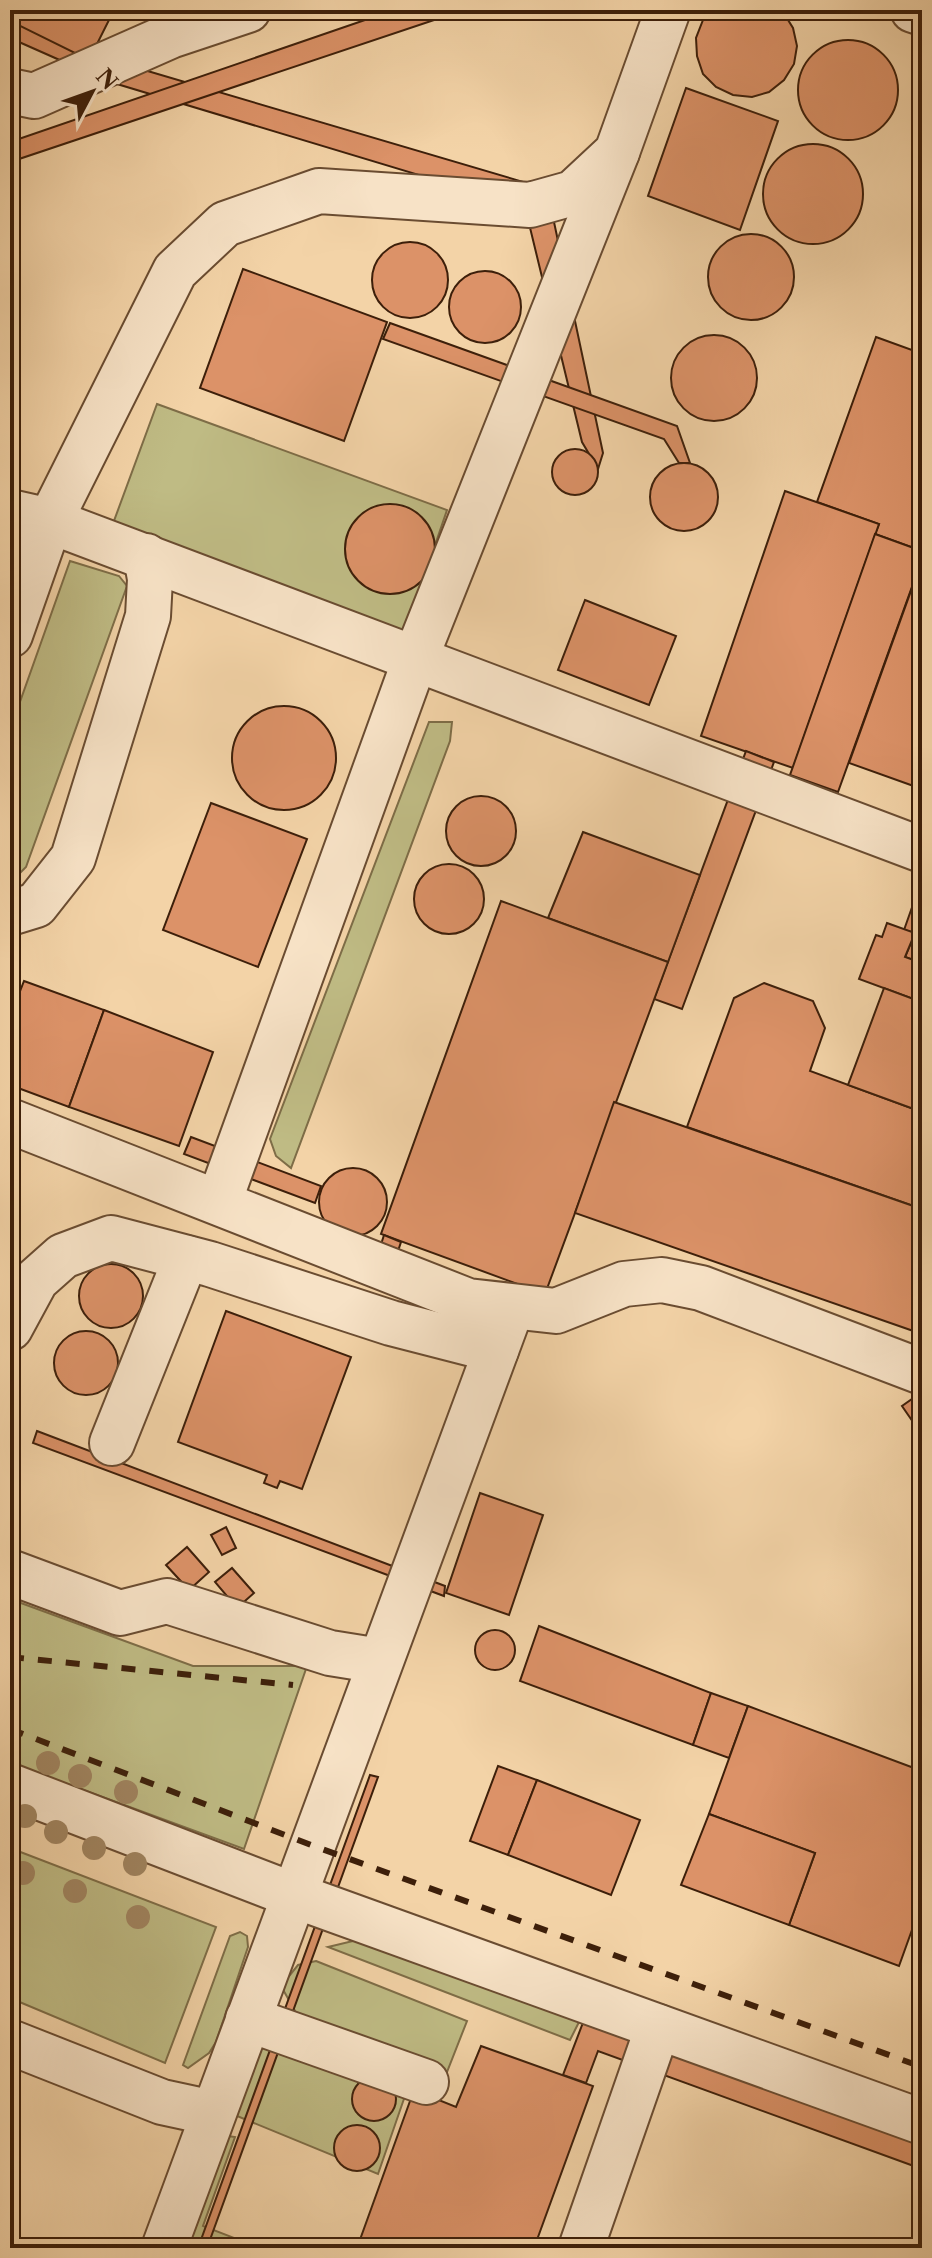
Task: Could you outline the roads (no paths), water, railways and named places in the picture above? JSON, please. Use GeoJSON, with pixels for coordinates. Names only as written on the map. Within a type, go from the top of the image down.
{"type":"FeatureCollection","features":[{"type":"Feature","properties":{"kind":"lane"},"geometry":{"type":"LineString","coordinates":[[10,91],[34,96],[170,36],[248,10]]}},
{"type":"Feature","properties":{"kind":"lane"},"geometry":{"type":"LineString","coordinates":[[219,1202],[416,657],[617,152],[668,10]]}},
{"type":"Feature","properties":{"kind":"lane"},"geometry":{"type":"LineString","coordinates":[[913,10],[922,13]]}},
{"type":"Feature","properties":{"kind":"lane"},"geometry":{"type":"LineString","coordinates":[[10,635],[30,516],[175,271],[225,224],[319,191],[530,205],[573,193],[617,152]]}},
{"type":"Feature","properties":{"kind":"lane"},"geometry":{"type":"LineString","coordinates":[[30,516],[416,657],[922,850]]}},
{"type":"Feature","properties":{"kind":"lane"},"geometry":{"type":"LineString","coordinates":[[10,913],[36,905],[73,858],[148,616],[150,579],[146,556]]}},
{"type":"Feature","properties":{"kind":"lane"},"geometry":{"type":"LineString","coordinates":[[10,1121],[468,1301],[556,1311],[624,1284],[662,1280],[701,1288],[922,1372]]}},
{"type":"Feature","properties":{"kind":"lane"},"geometry":{"type":"LineString","coordinates":[[10,1328],[36,1280],[63,1256],[111,1238],[186,1258],[391,1323],[496,1350]]}},
{"type":"Feature","properties":{"kind":"lane"},"geometry":{"type":"LineString","coordinates":[[112,1443],[186,1258]]}},
{"type":"Feature","properties":{"kind":"lane"},"geometry":{"type":"LineString","coordinates":[[164,2248],[512,1307]]}},
{"type":"Feature","properties":{"kind":"lane"},"geometry":{"type":"LineString","coordinates":[[10,1572],[120,1613],[167,1601],[330,1653],[380,1661]]}},
{"type":"Feature","properties":{"kind":"lane"},"geometry":{"type":"LineString","coordinates":[[10,1786],[293,1895],[922,2122]]}},
{"type":"Feature","properties":{"kind":"lane"},"geometry":{"type":"LineString","coordinates":[[248,2019],[426,2082]]}},
{"type":"Feature","properties":{"kind":"lane"},"geometry":{"type":"LineString","coordinates":[[581,2248],[658,2027]]}},
{"type":"Feature","properties":{"kind":"lane"},"geometry":{"type":"LineString","coordinates":[[10,2042],[162,2102],[213,2113]]}},
{"type":"Feature","properties":{"kind":"railway"},"geometry":{"type":"LineString","coordinates":[[10,1657],[293,1685]]}},
{"type":"Feature","properties":{"kind":"railway"},"geometry":{"type":"LineString","coordinates":[[10,1729],[311,1845],[922,2067]]}}]}
